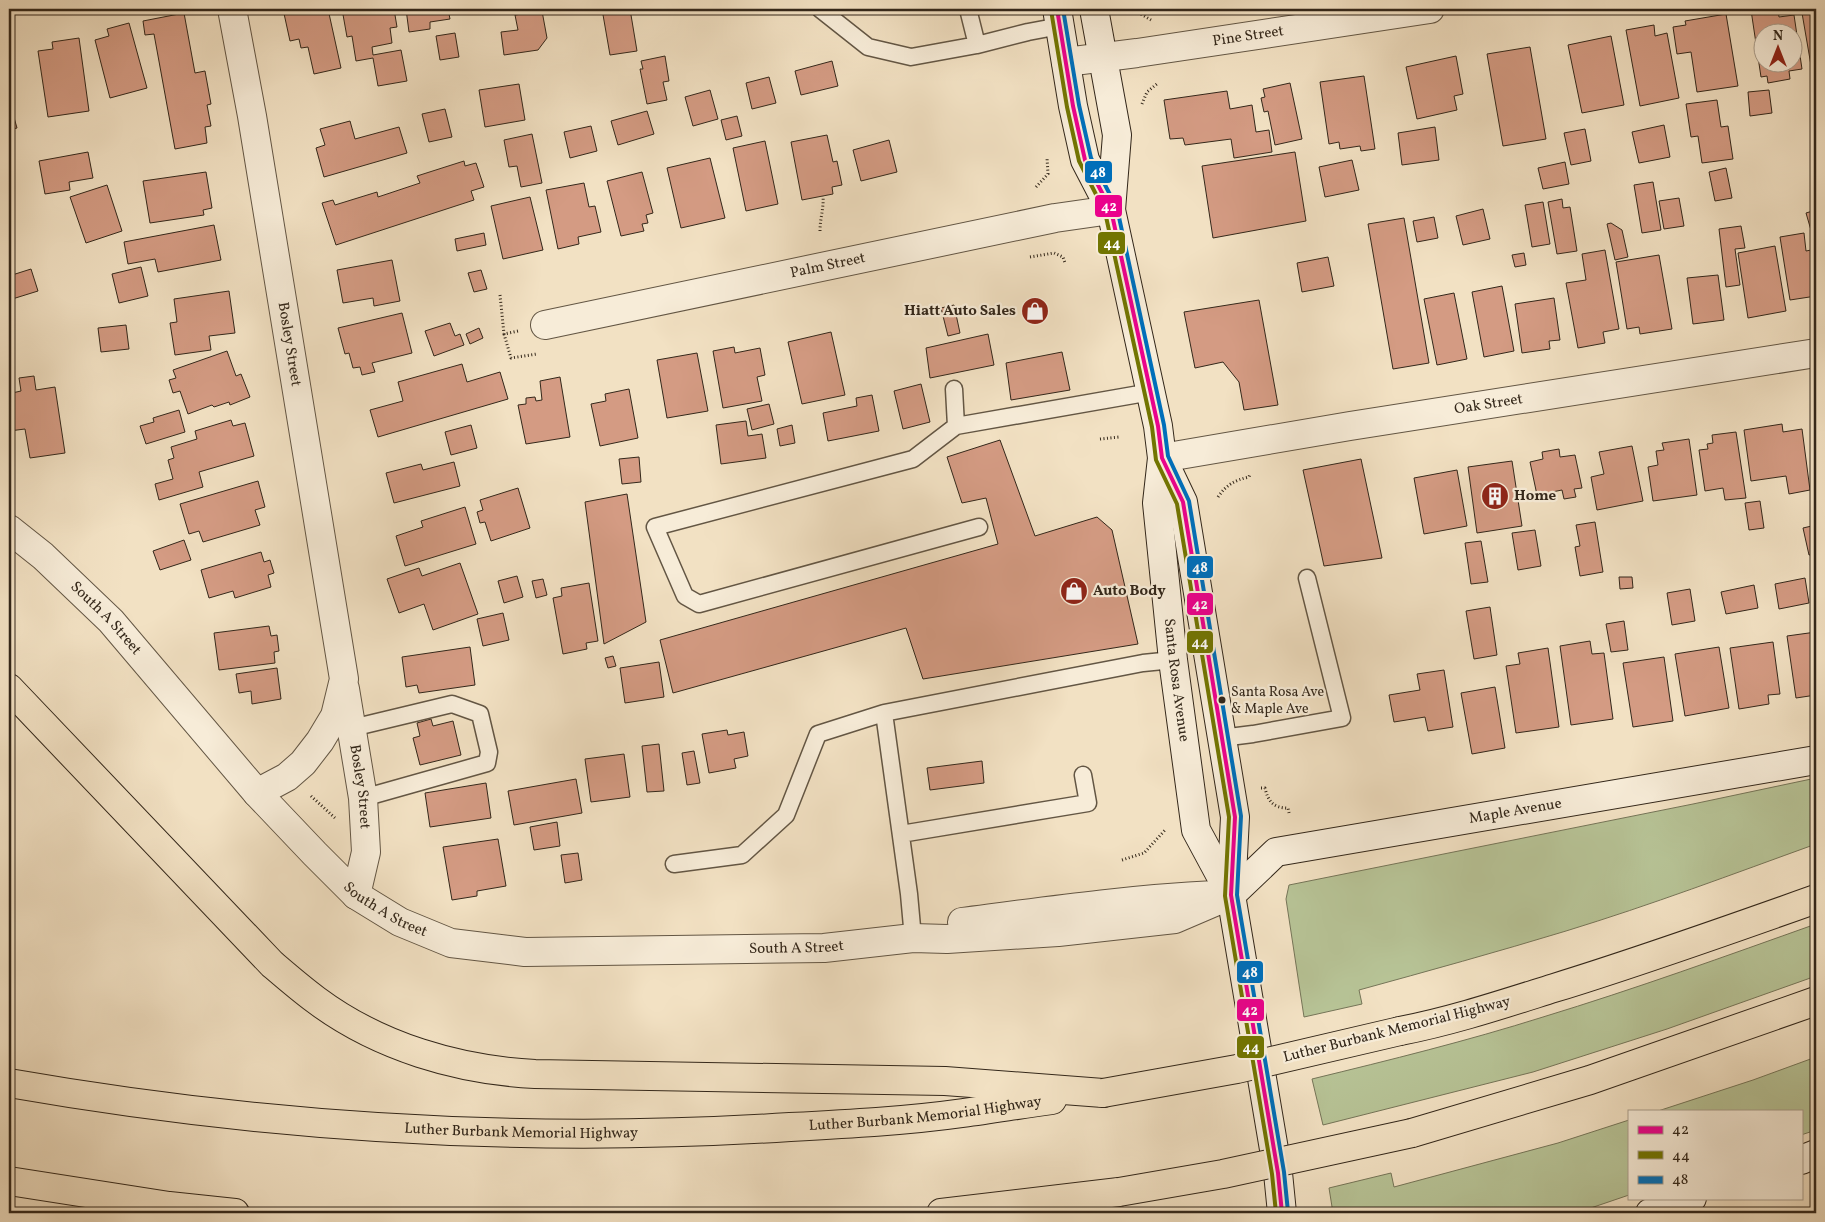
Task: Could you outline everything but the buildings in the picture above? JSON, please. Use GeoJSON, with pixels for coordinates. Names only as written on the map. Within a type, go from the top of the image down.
{"type":"FeatureCollection","features":[{"type":"Feature","properties":{"kind":"highway"},"geometry":{"type":"LineString","coordinates":[[9,688],[272,964],[317,1001],[342,1017],[370,1032],[425,1055],[452,1063],[509,1073],[945,1081],[1103,1093]]}},
{"type":"Feature","properties":{"kind":"highway","name":"Luther Burbank Memorial Highway"},"geometry":{"type":"LineString","coordinates":[[9,1083],[148,1104],[282,1120],[421,1130],[578,1134],[713,1132],[894,1120],[962,1113],[1103,1093],[1237,1069],[1400,1031],[1472,1013],[1607,972],[1816,899]]}},
{"type":"Feature","properties":{"kind":"highway"},"geometry":{"type":"LineString","coordinates":[[941,1213],[1119,1192],[1223,1174],[1412,1133],[1590,1080],[1816,1001]]}},
{"type":"Feature","properties":{"kind":"highway"},"geometry":{"type":"LineString","coordinates":[[9,1181],[169,1206],[235,1213]]}},
{"type":"Feature","properties":{"kind":"highway"},"geometry":{"type":"LineString","coordinates":[[1036,1213],[1119,1192]]}},
{"type":"Feature","properties":{"kind":"street","name":"Bosley Street"},"geometry":{"type":"LineString","coordinates":[[232,9],[252,116],[363,798],[366,852],[356,895]]}},
{"type":"Feature","properties":{"kind":"street","name":"Santa Rosa Avenue"},"geometry":{"type":"LineString","coordinates":[[1094,9],[1117,135],[1111,210]]}},
{"type":"Feature","properties":{"kind":"street","name":"Pine Street"},"geometry":{"type":"LineString","coordinates":[[1066,62],[1430,9]]}},
{"type":"Feature","properties":{"kind":"street","name":"Santa Rosa Avenue"},"geometry":{"type":"LineString","coordinates":[[1059,18],[1084,160],[1111,210],[1158,426],[1162,458],[1157,503],[1173,660],[1196,830],[1231,895]]}},
{"type":"Feature","properties":{"kind":"street","name":"Palm Street"},"geometry":{"type":"LineString","coordinates":[[545,325],[1055,218],[1111,210]]}},
{"type":"Feature","properties":{"kind":"street","name":"Oak Street"},"geometry":{"type":"LineString","coordinates":[[1162,458],[1816,354]]}},
{"type":"Feature","properties":{"kind":"street","name":"Santa Rosa Avenue"},"geometry":{"type":"LineString","coordinates":[[1162,458],[1183,502],[1235,817],[1231,895],[1276,1164],[1282,1213]]}},
{"type":"Feature","properties":{"kind":"street","name":"South A Street"},"geometry":{"type":"LineString","coordinates":[[9,529],[43,556],[111,621],[257,793],[314,854],[356,895],[400,922],[451,943],[525,952],[824,948],[913,938],[947,939],[1058,932],[1175,919],[1231,895]]}},
{"type":"Feature","properties":{"kind":"street","name":"Bosley Street"},"geometry":{"type":"LineString","coordinates":[[257,793],[287,778],[304,763],[335,716],[344,679]]}},
{"type":"Feature","properties":{"kind":"street","name":"Maple Avenue"},"geometry":{"type":"LineString","coordinates":[[1231,895],[1276,852],[1816,760]]}},
{"type":"Feature","properties":{"kind":"street"},"geometry":{"type":"LineString","coordinates":[[1802,1160],[1816,1154]]}},
{"type":"Feature","properties":{"kind":"street"},"geometry":{"type":"LineString","coordinates":[[1650,1213],[1686,1200]]}},
{"type":"Feature","properties":{"kind":"lane"},"geometry":{"type":"LineString","coordinates":[[820,9],[868,47],[911,58],[977,45],[1028,32],[1059,18]]}},
{"type":"Feature","properties":{"kind":"lane"},"geometry":{"type":"LineString","coordinates":[[968,9],[977,45]]}},
{"type":"Feature","properties":{"kind":"lane"},"geometry":{"type":"LineString","coordinates":[[954,389],[956,426]]}},
{"type":"Feature","properties":{"kind":"lane"},"geometry":{"type":"LineString","coordinates":[[979,527],[699,604],[685,596],[655,527],[912,459],[956,426],[1151,392]]}},
{"type":"Feature","properties":{"kind":"lane"},"geometry":{"type":"LineString","coordinates":[[1221,738],[1342,718],[1307,578]]}},
{"type":"Feature","properties":{"kind":"lane"},"geometry":{"type":"LineString","coordinates":[[674,864],[742,855],[786,815],[818,734],[884,713],[1134,665],[1173,660]]}},
{"type":"Feature","properties":{"kind":"lane"},"geometry":{"type":"LineString","coordinates":[[352,728],[452,704],[480,714],[489,752],[487,763],[363,798]]}},
{"type":"Feature","properties":{"kind":"lane"},"geometry":{"type":"LineString","coordinates":[[884,713],[909,894],[913,938]]}},
{"type":"Feature","properties":{"kind":"lane"},"geometry":{"type":"LineString","coordinates":[[901,834],[1088,803],[1083,775]]}},
{"type":"Feature","properties":{"kind":"path"},"geometry":{"type":"LineString","coordinates":[[1132,9],[1136,13],[1151,19],[1151,23]]}},
{"type":"Feature","properties":{"kind":"path"},"geometry":{"type":"LineString","coordinates":[[1142,109],[1142,103],[1147,92],[1158,83]]}},
{"type":"Feature","properties":{"kind":"path"},"geometry":{"type":"LineString","coordinates":[[1036,187],[1048,174],[1047,158]]}},
{"type":"Feature","properties":{"kind":"path"},"geometry":{"type":"LineString","coordinates":[[820,231],[820,218],[824,205],[823,196]]}},
{"type":"Feature","properties":{"kind":"path"},"geometry":{"type":"LineString","coordinates":[[1030,256],[1054,252],[1063,257],[1065,263]]}},
{"type":"Feature","properties":{"kind":"path"},"geometry":{"type":"LineString","coordinates":[[500,295],[504,334],[545,325]]}},
{"type":"Feature","properties":{"kind":"path"},"geometry":{"type":"LineString","coordinates":[[1100,439],[1119,437]]}},
{"type":"Feature","properties":{"kind":"path"},"geometry":{"type":"LineString","coordinates":[[1218,497],[1223,490],[1236,480],[1249,477],[1251,471]]}},
{"type":"Feature","properties":{"kind":"path"},"geometry":{"type":"LineString","coordinates":[[1261,788],[1265,788],[1271,803],[1282,808],[1288,808],[1289,813]]}},
{"type":"Feature","properties":{"kind":"path"},"geometry":{"type":"LineString","coordinates":[[311,796],[336,820]]}},
{"type":"Feature","properties":{"kind":"path"},"geometry":{"type":"LineString","coordinates":[[1122,860],[1144,853],[1166,829]]}},
{"type":"Feature","properties":{"kind":"green space"},"geometry":{"type":"Polygon","coordinates":[[[1816,778],[1816,844],[1598,921],[1359,990],[1362,1004],[1304,1017],[1286,899],[1289,885],[1816,778]]]}},
{"type":"Feature","properties":{"kind":"green space"},"geometry":{"type":"Polygon","coordinates":[[[1816,924],[1816,976],[1667,1029],[1533,1072],[1323,1125],[1312,1079],[1514,1026],[1646,984],[1816,924]]]}},
{"type":"Feature","properties":{"kind":"green space"},"geometry":{"type":"Polygon","coordinates":[[[1816,1057],[1816,1130],[1802,1135],[1802,1110],[1661,1110],[1816,1057]]]}},
{"type":"Feature","properties":{"kind":"green space"},"geometry":{"type":"Polygon","coordinates":[[[1628,1120],[1628,1195],[1576,1213],[1333,1213],[1329,1188],[1391,1173],[1394,1187],[1558,1143],[1628,1120]]]}},
{"type":"Feature","properties":{"kind":"transit line","name":"42"},"geometry":{"type":"LineString","coordinates":[[1057,9],[1073,106],[1085,160],[1111,210],[1158,426],[1162,458],[1183,502],[1235,817],[1231,895],[1278,1173],[1282,1213]]}},
{"type":"Feature","properties":{"kind":"transit line","name":"48"},"geometry":{"type":"LineString","coordinates":[[1063,9],[1079,105],[1091,158],[1117,208],[1164,425],[1168,456],[1189,501],[1241,816],[1237,895],[1284,1172],[1288,1212]]}},
{"type":"Feature","properties":{"kind":"transit line","name":"44"},"geometry":{"type":"LineString","coordinates":[[1051,10],[1067,107],[1079,161],[1105,212],[1152,427],[1156,460],[1177,504],[1229,817],[1225,896],[1272,1174],[1276,1213]]}},
{"type":"Feature","properties":{"kind":"place","name":"Hiatt Auto Sales"},"geometry":{"type":"Point","coordinates":[1035,311]}},
{"type":"Feature","properties":{"kind":"place","name":"Home"},"geometry":{"type":"Point","coordinates":[1495,496]}},
{"type":"Feature","properties":{"kind":"place","name":"Auto Body"},"geometry":{"type":"Point","coordinates":[1074,591]}},
{"type":"Feature","properties":{"kind":"place","name":"Santa Rosa Ave & Maple Ave"},"geometry":{"type":"Point","coordinates":[1222,700]}}]}
